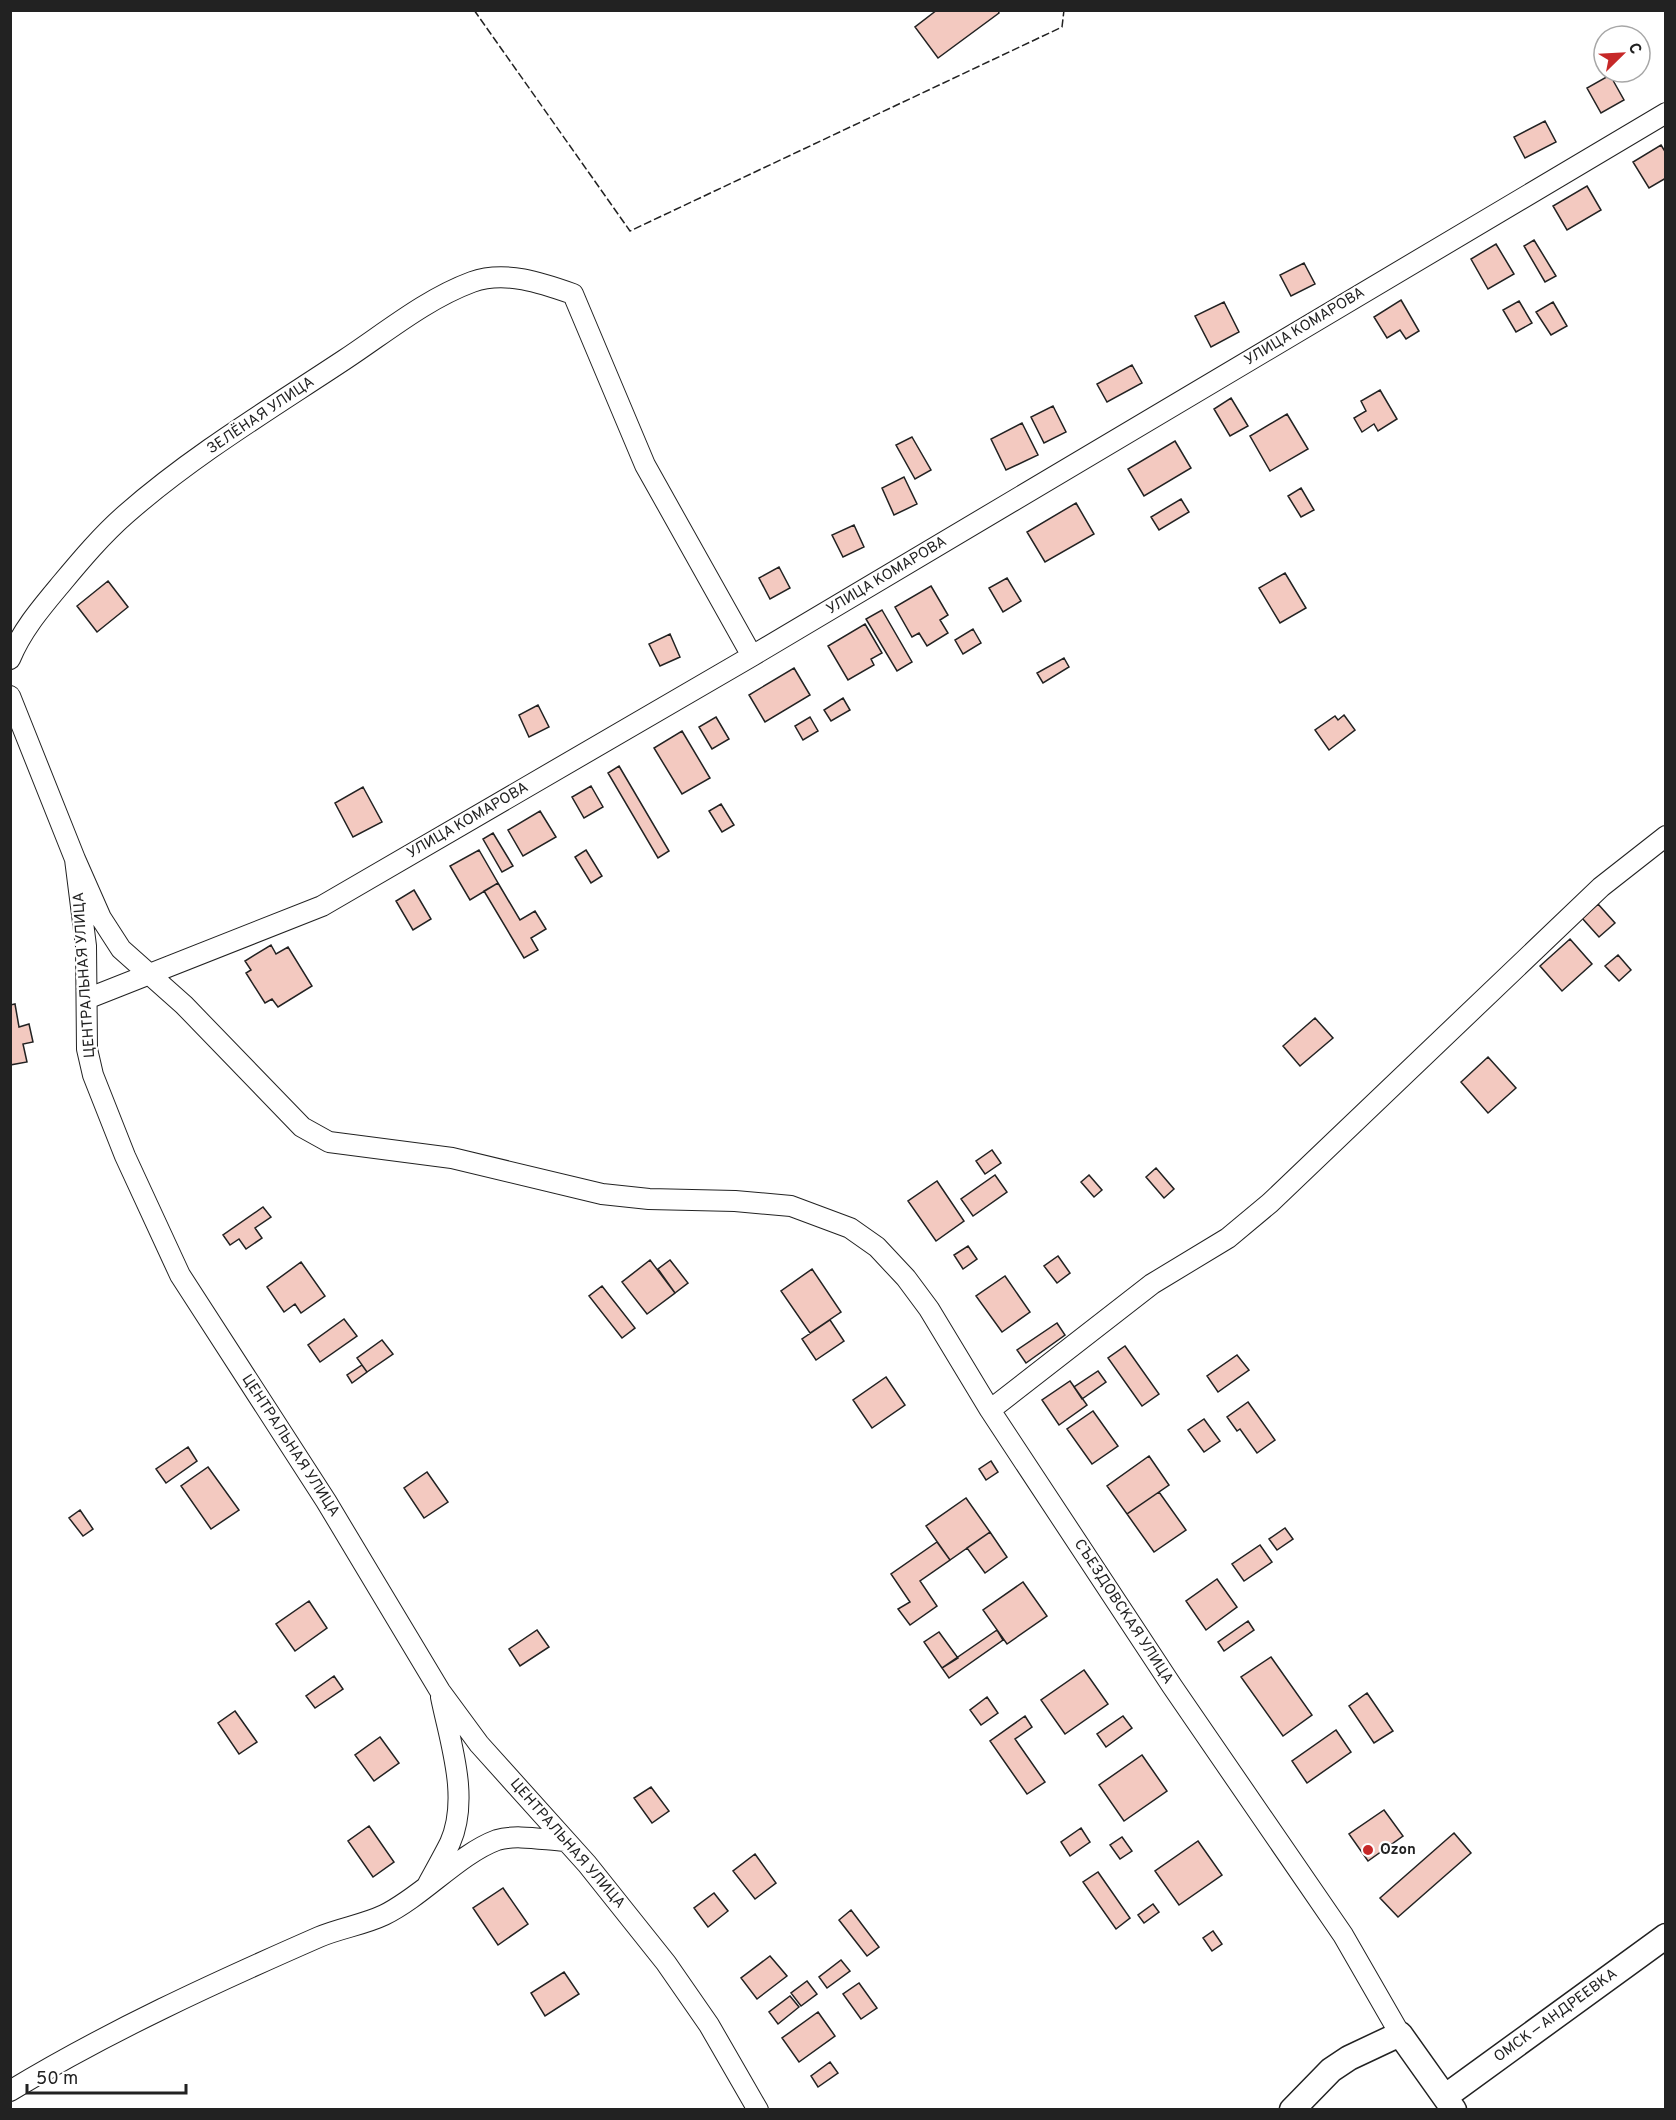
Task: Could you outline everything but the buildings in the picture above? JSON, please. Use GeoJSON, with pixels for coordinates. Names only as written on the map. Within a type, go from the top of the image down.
{"type":"FeatureCollection","features":[{"type":"Feature","properties":{"kind":"street","name":"УЛИЦА КОМАРОВА"},"geometry":{"type":"LineString","coordinates":[[88,998],[322,906],[752,656],[1665,113]]}},
{"type":"Feature","properties":{"kind":"street","name":"ЗЕЛЁНАЯ УЛИЦА"},"geometry":{"type":"LineString","coordinates":[[10,659],[18,640],[33,617],[124,515],[245,425],[437,299],[473,281],[512,277],[573,294],[645,465],[752,656]]}},
{"type":"Feature","properties":{"kind":"street","name":"ЦЕНТРАЛЬНАЯ УЛИЦА"},"geometry":{"type":"LineString","coordinates":[[10,696],[75,859],[83,907],[88,998],[87,1049],[93,1075],[125,1156],[180,1275],[326,1501],[440,1691],[479,1744],[622,1905],[709,2025],[758,2109]]}},
{"type":"Feature","properties":{"kind":"street"},"geometry":{"type":"LineString","coordinates":[[990,1410],[1152,1284],[1228,1238],[1270,1203],[1344,1129],[1601,887],[1665,836]]}},
{"type":"Feature","properties":{"kind":"street","name":"СЪЕЗДОВСКАЯ УЛИЦА"},"geometry":{"type":"LineString","coordinates":[[75,859],[101,918],[121,949],[151,973],[302,1127],[329,1142],[452,1158],[602,1194],[649,1199],[735,1201],[791,1206],[850,1228],[877,1247],[906,1278],[929,1309],[990,1410],[1172,1686],[1337,1926],[1400,2034]]}},
{"type":"Feature","properties":{"kind":"street"},"geometry":{"type":"LineString","coordinates":[[423,1892],[451,1841],[458,1805],[457,1776],[440,1691]]}},
{"type":"Feature","properties":{"kind":"street"},"geometry":{"type":"LineString","coordinates":[[10,2091],[83,2049],[173,2004],[326,1934],[384,1915],[423,1892],[474,1853],[499,1839],[565,1841]]}},
{"type":"Feature","properties":{"kind":"street","name":"ОМСК — АНДРЕЕВКА"},"geometry":{"type":"LineString","coordinates":[[1450,2103],[1665,1936]]}},
{"type":"Feature","properties":{"kind":"street"},"geometry":{"type":"LineString","coordinates":[[1292,2109],[1340,2064],[1400,2034],[1450,2103]]}},
{"type":"Feature","properties":{"kind":"fence"},"geometry":{"type":"LineString","coordinates":[[474,10],[630,231],[1062,27],[1064,10]]}},
{"type":"Feature","properties":{"kind":"place","name":"Ozon"},"geometry":{"type":"Point","coordinates":[1368,1850]}}]}
